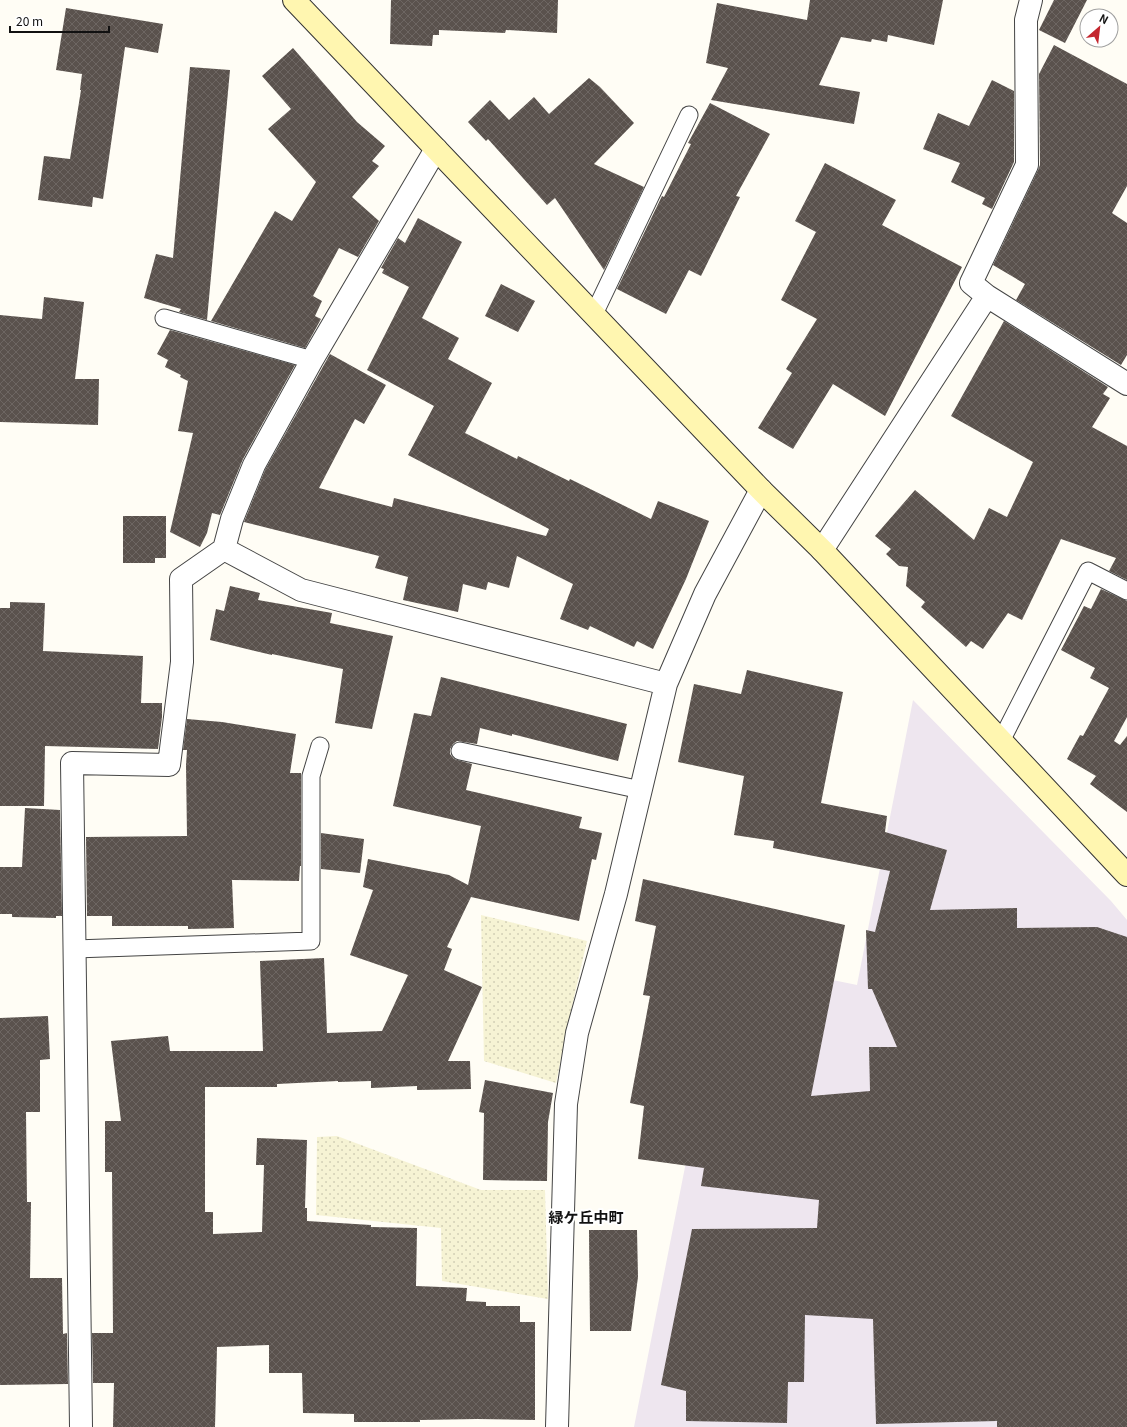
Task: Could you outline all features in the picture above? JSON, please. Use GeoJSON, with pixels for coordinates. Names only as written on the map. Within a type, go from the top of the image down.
{"type":"FeatureCollection","features":[{"type":"Feature","properties":{"kind":"street"},"geometry":{"type":"LineString","coordinates":[[294,0],[761,490],[822,550],[1127,875]]}},
{"type":"Feature","properties":{"kind":"street"},"geometry":{"type":"LineString","coordinates":[[1031,0],[1026,20],[1027,165],[971,282],[987,296],[1127,384]]}},
{"type":"Feature","properties":{"kind":"street"},"geometry":{"type":"LineString","coordinates":[[81,1427],[72,763],[169,766],[182,662],[181,579],[224,548],[232,518],[254,465],[312,360],[436,149]]}},
{"type":"Feature","properties":{"kind":"street"},"geometry":{"type":"LineString","coordinates":[[822,550],[987,296]]}},
{"type":"Feature","properties":{"kind":"street"},"geometry":{"type":"LineString","coordinates":[[557,1427],[566,1104],[577,1033],[616,894],[666,684],[705,594],[761,490]]}},
{"type":"Feature","properties":{"kind":"street"},"geometry":{"type":"LineString","coordinates":[[224,548],[301,590],[666,684]]}},
{"type":"Feature","properties":{"kind":"lane"},"geometry":{"type":"LineString","coordinates":[[594,314],[689,115]]}},
{"type":"Feature","properties":{"kind":"lane"},"geometry":{"type":"LineString","coordinates":[[164,318],[312,360]]}},
{"type":"Feature","properties":{"kind":"lane"},"geometry":{"type":"LineString","coordinates":[[1001,741],[1088,571],[1127,591]]}},
{"type":"Feature","properties":{"kind":"lane"},"geometry":{"type":"LineString","coordinates":[[75,949],[311,941],[311,776],[320,746]]}},
{"type":"Feature","properties":{"kind":"lane"},"geometry":{"type":"LineString","coordinates":[[460,751],[641,790]]}},
{"type":"Feature","properties":{"kind":"shaded area"},"geometry":{"type":"Polygon","coordinates":[[[913,700],[1111,901],[1127,920],[1127,1427],[634,1427],[726,958],[857,985],[913,700]]]}},
{"type":"Feature","properties":{"kind":"shaded area"},"geometry":{"type":"Polygon","coordinates":[[[481,915],[587,941],[556,1083],[484,1061],[481,915]]]}},
{"type":"Feature","properties":{"kind":"shaded area"},"geometry":{"type":"Polygon","coordinates":[[[337,1136],[481,1190],[545,1190],[548,1299],[442,1281],[441,1228],[316,1215],[317,1137],[337,1136]]]}},
{"type":"Feature","properties":{"kind":"building"},"geometry":{"type":"Polygon","coordinates":[[[391,0],[558,0],[557,33],[506,30],[505,33],[439,30],[439,35],[433,35],[432,46],[390,44],[391,0]]]}},
{"type":"Feature","properties":{"kind":"building"},"geometry":{"type":"Polygon","coordinates":[[[810,0],[943,0],[934,45],[888,35],[887,42],[872,39],[871,42],[841,37],[819,85],[860,92],[854,124],[711,100],[728,68],[706,63],[717,3],[807,20],[810,0]]]}},
{"type":"Feature","properties":{"kind":"building"},"geometry":{"type":"Polygon","coordinates":[[[1054,0],[1087,0],[1083,8],[1079,8],[1079,16],[1065,43],[1039,30],[1054,0]]]}},
{"type":"Feature","properties":{"kind":"building"},"geometry":{"type":"Polygon","coordinates":[[[66,8],[163,24],[158,53],[125,47],[103,199],[93,197],[92,207],[38,200],[44,156],[70,159],[81,90],[82,74],[56,70],[66,8]]]}},
{"type":"Feature","properties":{"kind":"building"},"geometry":{"type":"Polygon","coordinates":[[[1054,45],[1127,84],[1127,186],[1112,213],[1127,223],[1127,355],[1121,365],[1016,300],[1025,284],[993,265],[1040,165],[1039,74],[1054,45]]]}},
{"type":"Feature","properties":{"kind":"building"},"geometry":{"type":"Polygon","coordinates":[[[293,48],[357,122],[385,146],[372,161],[379,166],[352,197],[379,221],[358,257],[339,248],[313,296],[322,301],[315,316],[321,319],[305,348],[211,321],[275,211],[292,221],[316,182],[268,129],[291,109],[262,76],[293,48]]]}},
{"type":"Feature","properties":{"kind":"building"},"geometry":{"type":"Polygon","coordinates":[[[190,67],[230,70],[207,320],[179,312],[181,309],[144,298],[156,254],[173,258],[190,67]]]}},
{"type":"Feature","properties":{"kind":"building"},"geometry":{"type":"Polygon","coordinates":[[[589,78],[600,87],[634,123],[594,164],[644,187],[604,270],[555,198],[547,205],[488,139],[486,141],[468,122],[490,100],[509,120],[534,97],[549,114],[589,78]]]}},
{"type":"Feature","properties":{"kind":"building"},"geometry":{"type":"Polygon","coordinates":[[[992,80],[1014,91],[1014,162],[992,209],[982,204],[985,198],[951,182],[960,163],[923,149],[938,113],[969,126],[992,80]]]}},
{"type":"Feature","properties":{"kind":"building"},"geometry":{"type":"Polygon","coordinates":[[[710,103],[770,134],[736,196],[740,197],[701,276],[689,270],[666,314],[617,289],[662,196],[664,197],[691,144],[688,143],[710,103]]]}},
{"type":"Feature","properties":{"kind":"building"},"geometry":{"type":"Polygon","coordinates":[[[825,163],[896,200],[882,225],[962,267],[885,416],[833,384],[793,449],[758,428],[792,373],[786,369],[817,319],[781,300],[816,232],[795,221],[825,163]]]}},
{"type":"Feature","properties":{"kind":"building"},"geometry":{"type":"Polygon","coordinates":[[[418,218],[462,242],[422,318],[459,338],[448,359],[492,383],[465,433],[517,459],[518,456],[569,481],[570,479],[651,519],[658,501],[709,521],[686,579],[653,649],[637,641],[634,647],[590,626],[588,630],[560,619],[573,584],[517,556],[509,588],[488,582],[486,590],[463,584],[458,612],[403,600],[408,577],[375,568],[379,556],[244,522],[265,470],[330,354],[386,385],[364,424],[355,419],[319,488],[392,507],[394,498],[546,536],[549,529],[408,455],[434,406],[367,370],[409,287],[382,273],[384,269],[381,268],[398,238],[405,243],[418,218]]]}},
{"type":"Feature","properties":{"kind":"building"},"geometry":{"type":"Polygon","coordinates":[[[501,284],[535,301],[518,332],[485,316],[501,284]]]}},
{"type":"Feature","properties":{"kind":"building"},"geometry":{"type":"Polygon","coordinates":[[[44,297],[84,302],[75,379],[99,379],[98,425],[0,422],[0,315],[42,319],[44,297]]]}},
{"type":"Feature","properties":{"kind":"building"},"geometry":{"type":"Polygon","coordinates":[[[1004,321],[1108,387],[1103,394],[1110,398],[1092,427],[1127,446],[1127,580],[1109,571],[1116,558],[1061,539],[1022,620],[1008,613],[983,649],[971,641],[966,647],[921,607],[925,602],[906,586],[908,567],[899,566],[886,554],[891,549],[875,536],[915,490],[974,540],[989,508],[1007,517],[1033,462],[951,416],[1004,321]]]}},
{"type":"Feature","properties":{"kind":"building"},"geometry":{"type":"Polygon","coordinates":[[[170,330],[295,365],[243,459],[220,515],[212,513],[207,533],[200,547],[170,532],[193,433],[178,431],[188,381],[180,377],[181,375],[165,367],[168,360],[157,354],[170,330]]]}},
{"type":"Feature","properties":{"kind":"building"},"geometry":{"type":"Polygon","coordinates":[[[123,516],[166,516],[166,558],[155,558],[155,563],[123,563],[123,516]]]}},
{"type":"Feature","properties":{"kind":"building"},"geometry":{"type":"Polygon","coordinates":[[[230,586],[260,593],[258,600],[332,613],[330,623],[393,636],[372,729],[335,723],[343,669],[272,655],[210,640],[216,609],[224,611],[230,586]]]}},
{"type":"Feature","properties":{"kind":"building"},"geometry":{"type":"Polygon","coordinates":[[[1101,589],[1127,601],[1127,717],[1114,741],[1120,745],[1127,736],[1127,812],[1090,784],[1096,776],[1067,759],[1080,735],[1083,736],[1109,688],[1090,678],[1095,668],[1061,650],[1084,606],[1091,609],[1101,589]]]}},
{"type":"Feature","properties":{"kind":"building"},"geometry":{"type":"Polygon","coordinates":[[[10,602],[45,603],[43,651],[143,656],[141,703],[162,703],[162,717],[158,749],[45,746],[44,806],[0,806],[0,608],[10,608],[10,602]]]}},
{"type":"Feature","properties":{"kind":"building"},"geometry":{"type":"Polygon","coordinates":[[[747,670],[843,692],[821,803],[887,816],[885,832],[947,850],[930,910],[1017,908],[1017,928],[1097,927],[1127,937],[1127,1427],[997,1427],[997,1421],[876,1424],[873,1319],[805,1315],[804,1382],[788,1382],[787,1423],[686,1421],[686,1391],[661,1385],[692,1229],[817,1228],[819,1200],[701,1186],[704,1168],[638,1159],[644,1106],[630,1103],[650,996],[643,995],[656,926],[635,921],[643,879],[845,925],[811,1096],[870,1091],[869,1047],[897,1047],[872,989],[868,989],[866,930],[875,932],[890,871],[773,848],[774,841],[734,835],[744,776],[678,762],[694,684],[741,694],[747,670]]]}},
{"type":"Feature","properties":{"kind":"building"},"geometry":{"type":"Polygon","coordinates":[[[441,677],[627,724],[618,761],[512,734],[512,736],[480,728],[477,744],[457,741],[450,749],[450,754],[454,759],[472,764],[466,790],[582,817],[579,828],[602,833],[596,860],[592,859],[579,921],[471,897],[447,947],[452,949],[444,970],[482,987],[448,1061],[470,1061],[471,1089],[417,1090],[417,1086],[371,1088],[371,1081],[277,1084],[277,1087],[205,1087],[205,1212],[213,1212],[213,1234],[262,1232],[264,1165],[256,1165],[257,1138],[307,1140],[305,1208],[307,1208],[307,1221],[371,1225],[371,1227],[417,1228],[416,1286],[467,1288],[466,1301],[486,1302],[486,1306],[520,1306],[520,1322],[535,1322],[535,1420],[477,1419],[420,1420],[420,1422],[354,1422],[354,1414],[303,1413],[302,1373],[269,1373],[269,1345],[217,1347],[215,1427],[113,1427],[114,1383],[93,1383],[92,1333],[113,1333],[112,1172],[105,1172],[105,1121],[121,1121],[111,1041],[168,1036],[170,1051],[263,1051],[260,961],[324,958],[327,1033],[382,1031],[408,975],[350,955],[373,890],[363,887],[368,859],[449,875],[468,885],[481,826],[393,806],[414,713],[431,716],[441,677]]]}},
{"type":"Feature","properties":{"kind":"building"},"geometry":{"type":"Polygon","coordinates":[[[187,719],[222,722],[296,734],[290,773],[301,773],[301,866],[299,881],[232,880],[234,928],[188,929],[188,926],[112,926],[112,916],[87,916],[86,837],[187,836],[187,750],[183,750],[187,719]]]}},
{"type":"Feature","properties":{"kind":"building"},"geometry":{"type":"Polygon","coordinates":[[[25,808],[60,810],[62,916],[56,916],[56,918],[12,917],[12,914],[0,914],[0,867],[22,867],[25,808]]]}},
{"type":"Feature","properties":{"kind":"building"},"geometry":{"type":"Polygon","coordinates":[[[321,833],[364,839],[360,873],[321,869],[321,833]]]}},
{"type":"Feature","properties":{"kind":"building"},"geometry":{"type":"Polygon","coordinates":[[[48,1016],[50,1059],[40,1060],[40,1112],[26,1112],[27,1202],[31,1202],[30,1278],[62,1278],[63,1334],[67,1333],[68,1384],[0,1385],[0,1018],[48,1016]]]}},
{"type":"Feature","properties":{"kind":"building"},"geometry":{"type":"Polygon","coordinates":[[[485,1080],[553,1093],[548,1122],[547,1181],[483,1180],[484,1113],[479,1112],[485,1080]]]}},
{"type":"Feature","properties":{"kind":"building"},"geometry":{"type":"Polygon","coordinates":[[[589,1230],[637,1230],[638,1277],[631,1331],[590,1331],[589,1230]]]}},
{"type":"Feature","properties":{"kind":"district","name":"緑ケ丘中町"},"geometry":{"type":"Point","coordinates":[586,1216]}}]}
